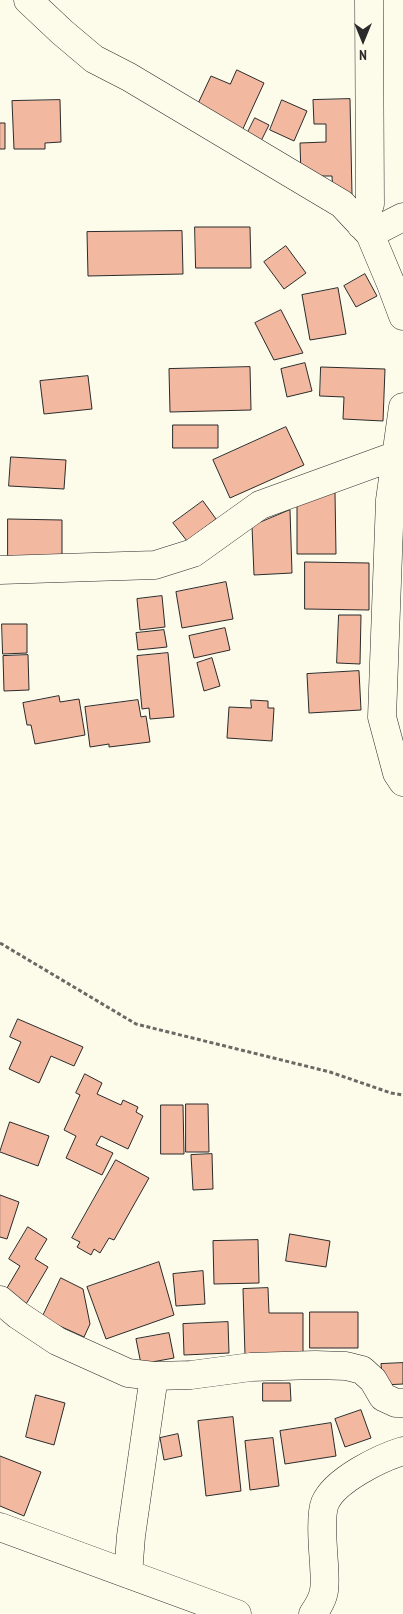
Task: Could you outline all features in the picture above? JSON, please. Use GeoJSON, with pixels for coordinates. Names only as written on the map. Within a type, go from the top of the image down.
{"type":"FeatureCollection","features":[{"type":"Feature","properties":{"kind":"street"},"geometry":{"type":"LineString","coordinates":[[28,0],[94,59],[129,77],[342,204],[366,230],[391,284],[403,316]]}},
{"type":"Feature","properties":{"kind":"street"},"geometry":{"type":"LineString","coordinates":[[366,230],[370,204],[369,0]]}},
{"type":"Feature","properties":{"kind":"street"},"geometry":{"type":"LineString","coordinates":[[366,230],[403,217]]}},
{"type":"Feature","properties":{"kind":"street"},"geometry":{"type":"LineString","coordinates":[[403,407],[400,454],[390,500],[382,717],[397,773],[403,782]]}},
{"type":"Feature","properties":{"kind":"street"},"geometry":{"type":"LineString","coordinates":[[0,570],[155,565],[192,553],[260,505],[400,454]]}},
{"type":"Feature","properties":{"kind":"street"},"geometry":{"type":"LineString","coordinates":[[2,1308],[18,1315],[56,1341],[128,1373],[154,1376],[191,1375],[251,1366],[346,1366],[362,1370],[373,1380],[383,1397],[396,1403],[403,1403]]}},
{"type":"Feature","properties":{"kind":"street"},"geometry":{"type":"LineString","coordinates":[[128,1574],[130,1536],[154,1376]]}},
{"type":"Feature","properties":{"kind":"street"},"geometry":{"type":"LineString","coordinates":[[313,1614],[320,1604],[325,1591],[322,1532],[325,1504],[332,1492],[356,1473],[388,1456],[403,1451]]}},
{"type":"Feature","properties":{"kind":"street"},"geometry":{"type":"LineString","coordinates":[[0,1527],[237,1614]]}},
{"type":"Feature","properties":{"kind":"path"},"geometry":{"type":"LineString","coordinates":[[0,942],[136,1024],[330,1072],[391,1093],[403,1095]]}},
{"type":"Feature","properties":{"kind":"building"},"geometry":{"type":"Polygon","coordinates":[[[237,70],[264,83],[241,133],[194,112],[211,76],[230,84],[237,70]]]}},
{"type":"Feature","properties":{"kind":"building"},"geometry":{"type":"Polygon","coordinates":[[[350,99],[352,195],[333,195],[332,176],[301,176],[300,143],[326,142],[326,124],[314,124],[313,100],[350,99]]]}},
{"type":"Feature","properties":{"kind":"building"},"geometry":{"type":"Polygon","coordinates":[[[60,100],[61,142],[45,143],[45,149],[14,149],[12,101],[60,100]]]}},
{"type":"Feature","properties":{"kind":"building"},"geometry":{"type":"Polygon","coordinates":[[[282,100],[307,111],[294,141],[270,130],[282,100]]]}},
{"type":"Feature","properties":{"kind":"building"},"geometry":{"type":"Polygon","coordinates":[[[255,118],[269,125],[260,143],[246,136],[255,118]]]}},
{"type":"Feature","properties":{"kind":"building"},"geometry":{"type":"Polygon","coordinates":[[[0,123],[5,123],[5,149],[0,149],[0,123]]]}},
{"type":"Feature","properties":{"kind":"building"},"geometry":{"type":"Polygon","coordinates":[[[195,227],[250,227],[251,268],[196,268],[195,227]]]}},
{"type":"Feature","properties":{"kind":"building"},"geometry":{"type":"Polygon","coordinates":[[[182,231],[183,274],[88,276],[87,232],[182,231]]]}},
{"type":"Feature","properties":{"kind":"building"},"geometry":{"type":"Polygon","coordinates":[[[286,246],[306,273],[284,289],[264,262],[286,246]]]}},
{"type":"Feature","properties":{"kind":"building"},"geometry":{"type":"Polygon","coordinates":[[[365,274],[377,296],[356,307],[344,286],[365,274]]]}},
{"type":"Feature","properties":{"kind":"building"},"geometry":{"type":"Polygon","coordinates":[[[338,288],[346,334],[310,340],[302,295],[338,288]]]}},
{"type":"Feature","properties":{"kind":"building"},"geometry":{"type":"Polygon","coordinates":[[[281,310],[303,353],[274,360],[255,323],[281,310]]]}},
{"type":"Feature","properties":{"kind":"building"},"geometry":{"type":"Polygon","coordinates":[[[305,363],[312,391],[287,397],[281,369],[305,363]]]}},
{"type":"Feature","properties":{"kind":"building"},"geometry":{"type":"Polygon","coordinates":[[[250,367],[251,410],[170,412],[169,369],[250,367]]]}},
{"type":"Feature","properties":{"kind":"building"},"geometry":{"type":"Polygon","coordinates":[[[321,367],[385,369],[383,421],[343,419],[344,397],[320,396],[321,367]]]}},
{"type":"Feature","properties":{"kind":"building"},"geometry":{"type":"Polygon","coordinates":[[[88,376],[92,409],[44,414],[40,381],[88,376]]]}},
{"type":"Feature","properties":{"kind":"building"},"geometry":{"type":"Polygon","coordinates":[[[173,425],[218,425],[218,448],[173,448],[173,425]]]}},
{"type":"Feature","properties":{"kind":"building"},"geometry":{"type":"Polygon","coordinates":[[[286,427],[304,465],[230,498],[213,460],[286,427]]]}},
{"type":"Feature","properties":{"kind":"building"},"geometry":{"type":"Polygon","coordinates":[[[11,457],[66,460],[64,489],[9,486],[11,457]]]}},
{"type":"Feature","properties":{"kind":"building"},"geometry":{"type":"Polygon","coordinates":[[[335,492],[336,554],[297,554],[297,505],[335,492]]]}},
{"type":"Feature","properties":{"kind":"building"},"geometry":{"type":"Polygon","coordinates":[[[203,501],[216,519],[187,541],[173,523],[203,501]]]}},
{"type":"Feature","properties":{"kind":"building"},"geometry":{"type":"Polygon","coordinates":[[[290,510],[292,573],[254,575],[252,526],[290,510]]]}},
{"type":"Feature","properties":{"kind":"building"},"geometry":{"type":"Polygon","coordinates":[[[8,519],[62,520],[62,557],[8,556],[8,519]]]}},
{"type":"Feature","properties":{"kind":"building"},"geometry":{"type":"Polygon","coordinates":[[[305,562],[369,563],[369,610],[305,609],[305,562]]]}},
{"type":"Feature","properties":{"kind":"building"},"geometry":{"type":"Polygon","coordinates":[[[226,582],[233,619],[182,628],[176,592],[226,582]]]}},
{"type":"Feature","properties":{"kind":"building"},"geometry":{"type":"Polygon","coordinates":[[[162,596],[165,627],[140,630],[137,599],[162,596]]]}},
{"type":"Feature","properties":{"kind":"building"},"geometry":{"type":"Polygon","coordinates":[[[339,615],[361,615],[360,664],[337,663],[339,615]]]}},
{"type":"Feature","properties":{"kind":"building"},"geometry":{"type":"Polygon","coordinates":[[[2,624],[27,624],[27,653],[3,654],[2,624]]]}},
{"type":"Feature","properties":{"kind":"building"},"geometry":{"type":"Polygon","coordinates":[[[225,628],[230,650],[194,658],[189,636],[225,628]]]}},
{"type":"Feature","properties":{"kind":"building"},"geometry":{"type":"Polygon","coordinates":[[[164,630],[167,647],[138,650],[136,633],[164,630]]]}},
{"type":"Feature","properties":{"kind":"building"},"geometry":{"type":"Polygon","coordinates":[[[168,653],[174,717],[150,719],[149,708],[142,709],[137,656],[168,653]]]}},
{"type":"Feature","properties":{"kind":"building"},"geometry":{"type":"Polygon","coordinates":[[[28,655],[29,690],[4,691],[3,656],[28,655]]]}},
{"type":"Feature","properties":{"kind":"building"},"geometry":{"type":"Polygon","coordinates":[[[212,658],[220,686],[204,691],[197,663],[212,658]]]}},
{"type":"Feature","properties":{"kind":"building"},"geometry":{"type":"Polygon","coordinates":[[[359,671],[361,710],[309,713],[307,674],[359,671]]]}},
{"type":"Feature","properties":{"kind":"building"},"geometry":{"type":"Polygon","coordinates":[[[59,696],[60,702],[79,699],[85,735],[35,744],[31,725],[27,725],[23,703],[59,696]]]}},
{"type":"Feature","properties":{"kind":"building"},"geometry":{"type":"Polygon","coordinates":[[[138,700],[141,717],[146,716],[150,742],[109,747],[109,744],[90,747],[85,707],[138,700]]]}},
{"type":"Feature","properties":{"kind":"building"},"geometry":{"type":"Polygon","coordinates":[[[251,700],[268,701],[268,708],[274,708],[272,741],[227,738],[229,707],[251,708],[251,700]]]}},
{"type":"Feature","properties":{"kind":"building"},"geometry":{"type":"Polygon","coordinates":[[[18,1019],[83,1047],[74,1066],[51,1056],[39,1083],[9,1069],[21,1042],[10,1037],[18,1019]]]}},
{"type":"Feature","properties":{"kind":"building"},"geometry":{"type":"Polygon","coordinates":[[[85,1074],[102,1083],[97,1094],[121,1105],[123,1100],[138,1107],[136,1112],[143,1116],[128,1149],[101,1136],[96,1145],[113,1153],[102,1175],[66,1158],[76,1136],[64,1130],[80,1095],[76,1093],[85,1074]]]}},
{"type":"Feature","properties":{"kind":"building"},"geometry":{"type":"Polygon","coordinates":[[[186,1104],[208,1104],[209,1152],[186,1152],[186,1104]]]}},
{"type":"Feature","properties":{"kind":"building"},"geometry":{"type":"Polygon","coordinates":[[[161,1105],[183,1105],[184,1154],[161,1154],[161,1105]]]}},
{"type":"Feature","properties":{"kind":"building"},"geometry":{"type":"Polygon","coordinates":[[[10,1122],[49,1136],[38,1166],[0,1152],[10,1122]]]}},
{"type":"Feature","properties":{"kind":"building"},"geometry":{"type":"Polygon","coordinates":[[[212,1154],[213,1189],[193,1190],[191,1155],[212,1154]]]}},
{"type":"Feature","properties":{"kind":"building"},"geometry":{"type":"Polygon","coordinates":[[[116,1160],[149,1178],[114,1240],[109,1238],[100,1253],[94,1249],[91,1255],[77,1247],[80,1242],[72,1238],[116,1160]]]}},
{"type":"Feature","properties":{"kind":"building"},"geometry":{"type":"Polygon","coordinates":[[[0,1195],[19,1202],[7,1239],[0,1237],[0,1195]]]}},
{"type":"Feature","properties":{"kind":"building"},"geometry":{"type":"Polygon","coordinates":[[[28,1227],[47,1239],[35,1259],[48,1267],[25,1306],[4,1293],[20,1266],[9,1259],[28,1227]]]}},
{"type":"Feature","properties":{"kind":"building"},"geometry":{"type":"Polygon","coordinates":[[[290,1234],[330,1241],[326,1267],[286,1261],[290,1234]]]}},
{"type":"Feature","properties":{"kind":"building"},"geometry":{"type":"Polygon","coordinates":[[[258,1240],[259,1283],[214,1284],[213,1241],[258,1240]]]}},
{"type":"Feature","properties":{"kind":"building"},"geometry":{"type":"Polygon","coordinates":[[[159,1262],[174,1315],[106,1339],[87,1287],[159,1262]]]}},
{"type":"Feature","properties":{"kind":"building"},"geometry":{"type":"Polygon","coordinates":[[[203,1271],[205,1304],[176,1306],[173,1274],[203,1271]]]}},
{"type":"Feature","properties":{"kind":"building"},"geometry":{"type":"Polygon","coordinates":[[[61,1278],[83,1289],[90,1324],[84,1337],[42,1318],[61,1278]]]}},
{"type":"Feature","properties":{"kind":"building"},"geometry":{"type":"Polygon","coordinates":[[[268,1288],[269,1313],[303,1313],[303,1354],[245,1355],[243,1289],[268,1288]]]}},
{"type":"Feature","properties":{"kind":"building"},"geometry":{"type":"Polygon","coordinates":[[[310,1312],[358,1312],[358,1348],[310,1348],[310,1312]]]}},
{"type":"Feature","properties":{"kind":"building"},"geometry":{"type":"Polygon","coordinates":[[[228,1322],[229,1353],[184,1355],[183,1324],[228,1322]]]}},
{"type":"Feature","properties":{"kind":"building"},"geometry":{"type":"Polygon","coordinates":[[[169,1333],[174,1358],[141,1364],[136,1339],[169,1333]]]}},
{"type":"Feature","properties":{"kind":"building"},"geometry":{"type":"Polygon","coordinates":[[[403,1363],[403,1384],[383,1385],[381,1364],[403,1363]]]}},
{"type":"Feature","properties":{"kind":"building"},"geometry":{"type":"Polygon","coordinates":[[[263,1383],[290,1383],[291,1401],[263,1401],[263,1383]]]}},
{"type":"Feature","properties":{"kind":"building"},"geometry":{"type":"Polygon","coordinates":[[[36,1395],[65,1403],[54,1445],[26,1437],[36,1395]]]}},
{"type":"Feature","properties":{"kind":"building"},"geometry":{"type":"Polygon","coordinates":[[[361,1410],[371,1438],[345,1447],[335,1419],[361,1410]]]}},
{"type":"Feature","properties":{"kind":"building"},"geometry":{"type":"Polygon","coordinates":[[[233,1417],[241,1491],[206,1496],[198,1421],[233,1417]]]}},
{"type":"Feature","properties":{"kind":"building"},"geometry":{"type":"Polygon","coordinates":[[[331,1423],[336,1456],[285,1464],[280,1431],[331,1423]]]}},
{"type":"Feature","properties":{"kind":"building"},"geometry":{"type":"Polygon","coordinates":[[[178,1434],[182,1456],[164,1460],[160,1438],[178,1434]]]}},
{"type":"Feature","properties":{"kind":"building"},"geometry":{"type":"Polygon","coordinates":[[[273,1438],[279,1486],[250,1490],[245,1441],[273,1438]]]}},
{"type":"Feature","properties":{"kind":"building"},"geometry":{"type":"Polygon","coordinates":[[[0,1456],[41,1472],[24,1516],[0,1506],[0,1456]]]}}]}
